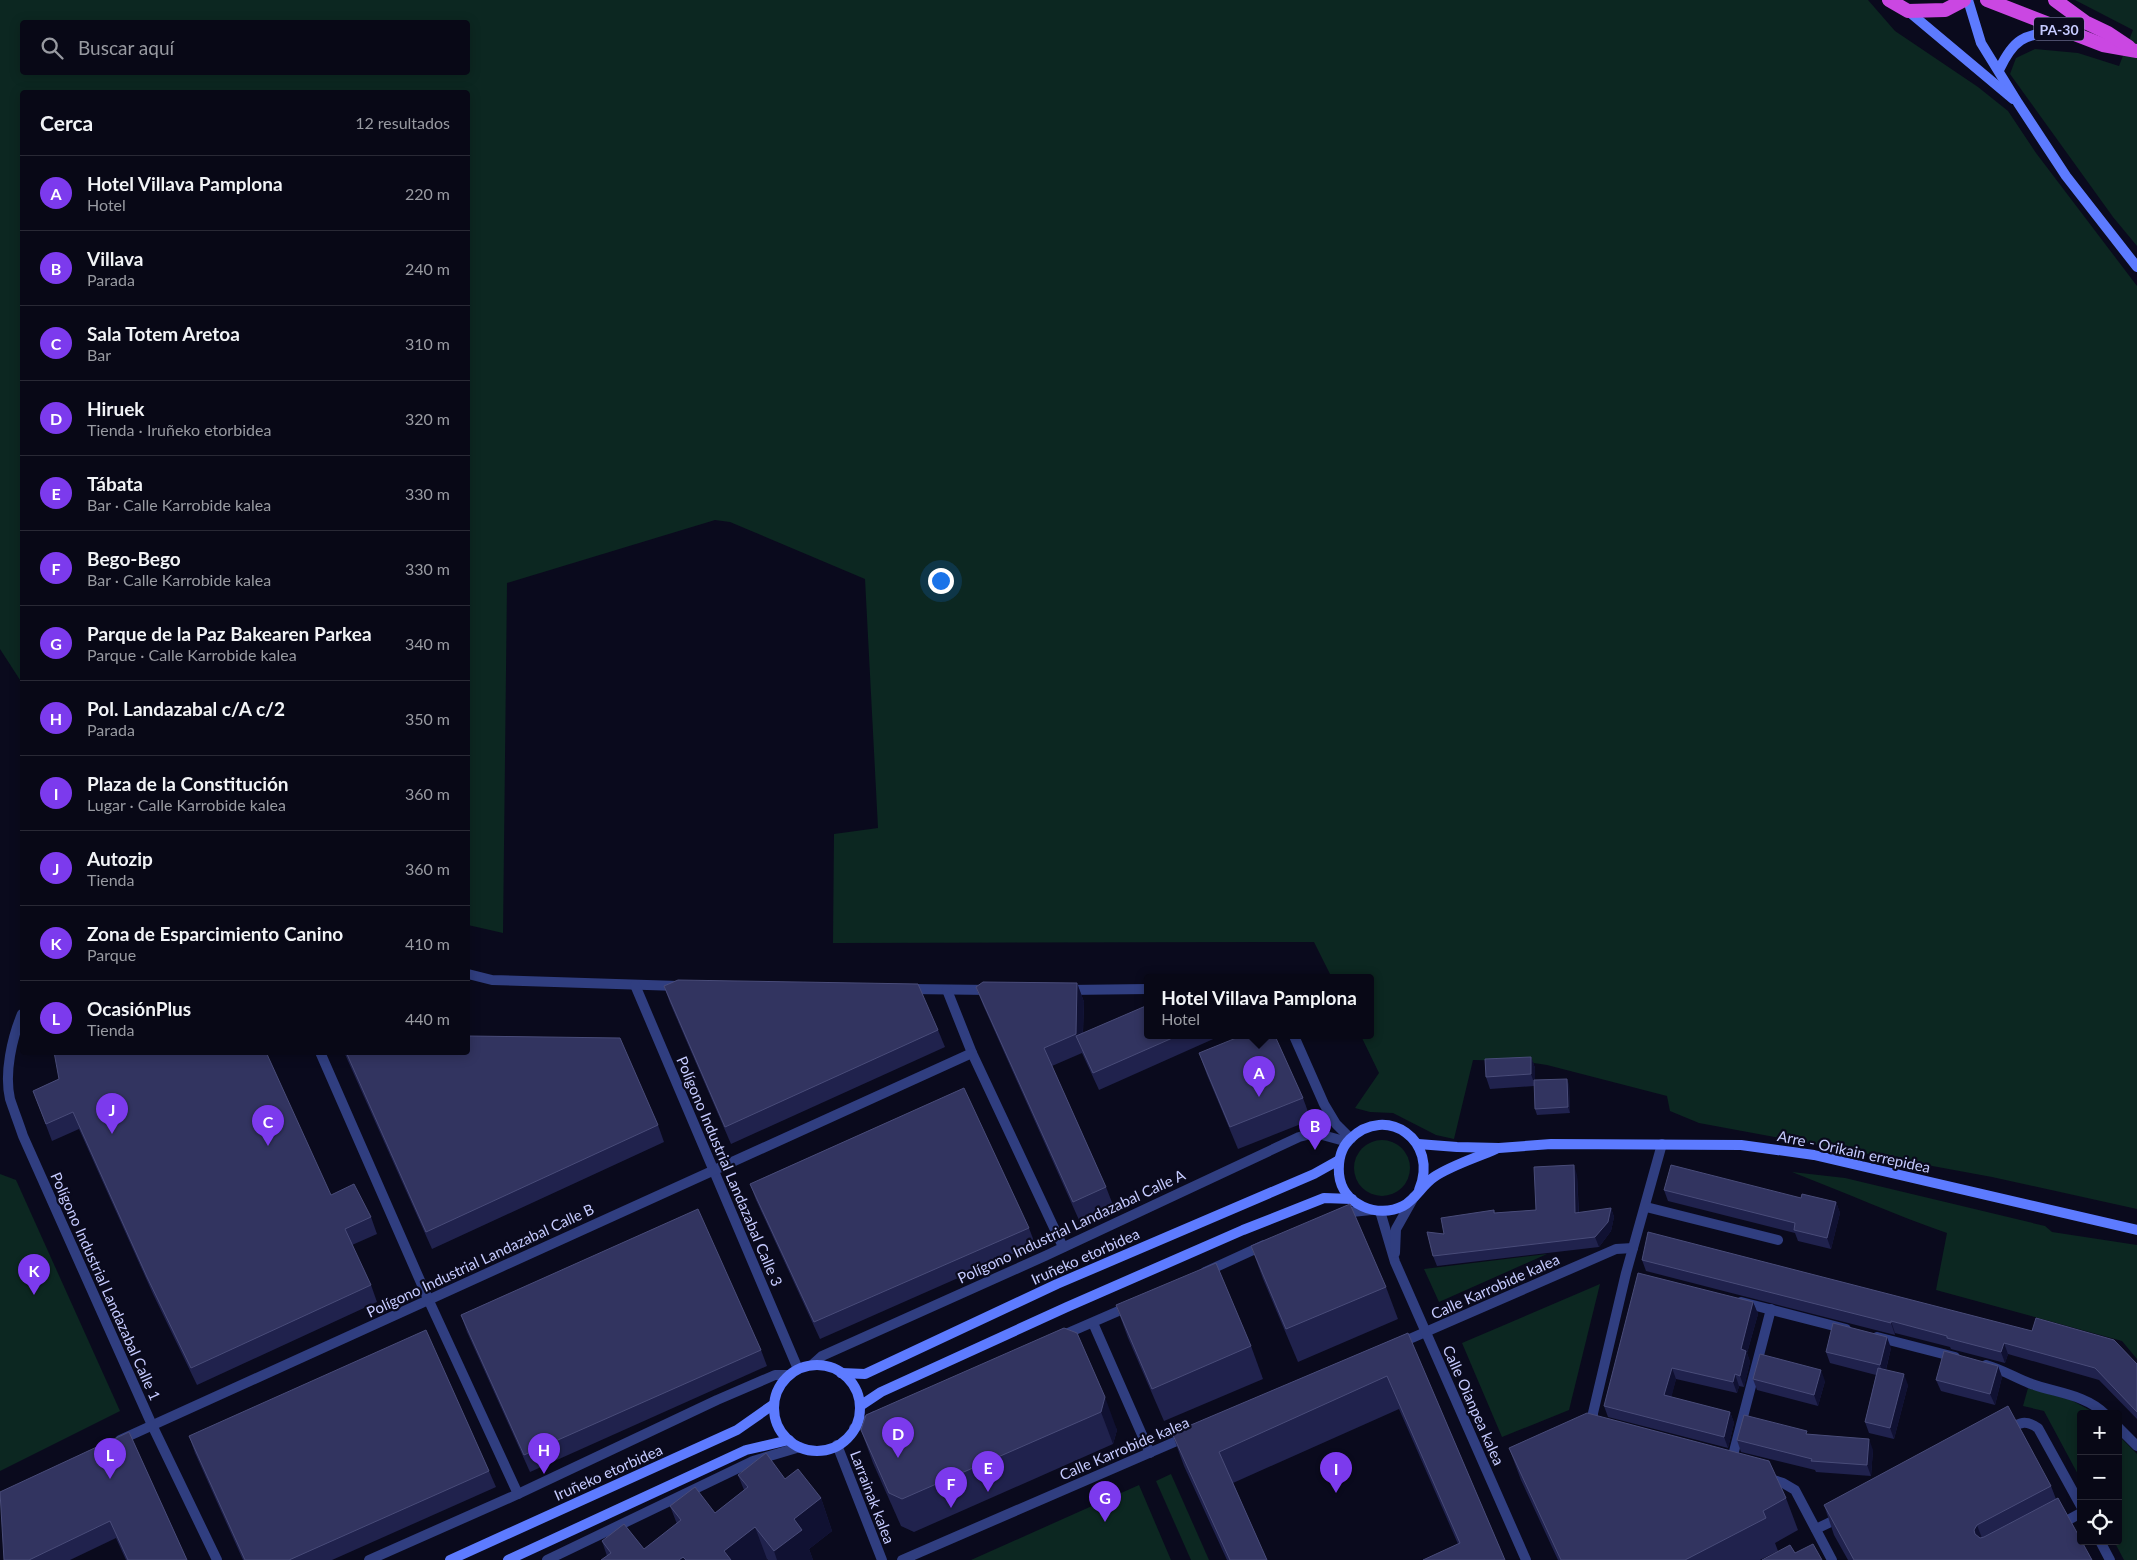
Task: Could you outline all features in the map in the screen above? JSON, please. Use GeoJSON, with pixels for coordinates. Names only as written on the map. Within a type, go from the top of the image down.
{"type":"FeatureCollection","features":[{"type":"Feature","properties":{"kind":"highway"},"geometry":{"type":"LineString","coordinates":[[1889,0],[1908,11],[1945,10],[1966,0]]}},
{"type":"Feature","properties":{"kind":"highway","name":"PA-30"},"geometry":{"type":"LineString","coordinates":[[1987,0],[2103,45],[2136,51]]}},
{"type":"Feature","properties":{"kind":"highway","name":"PA-30"},"geometry":{"type":"LineString","coordinates":[[2055,0],[2085,22],[2108,33],[2136,51]]}},
{"type":"Feature","properties":{"kind":"main road"},"geometry":{"type":"LineString","coordinates":[[1966,0],[1981,43],[2018,103],[2066,176],[2137,267]]}},
{"type":"Feature","properties":{"kind":"main road"},"geometry":{"type":"LineString","coordinates":[[1908,11],[2018,103]]}},
{"type":"Feature","properties":{"kind":"main road"},"geometry":{"type":"LineString","coordinates":[[1999,70],[2008,50],[2024,36],[2062,30]]}},
{"type":"Feature","properties":{"kind":"main road"},"geometry":{"type":"LineString","coordinates":[[1352,1199],[1339,1176],[1340,1160],[1349,1140],[1366,1128],[1382,1125],[1401,1130],[1418,1144],[1423,1155],[1425,1167],[1424,1179],[1417,1194]]}},
{"type":"Feature","properties":{"kind":"main road","name":"Arre - Orikain errepidea"},"geometry":{"type":"LineString","coordinates":[[1418,1144],[1457,1148],[1500,1148],[1551,1144],[1740,1145],[1814,1155],[2137,1230]]}},
{"type":"Feature","properties":{"kind":"main road"},"geometry":{"type":"LineString","coordinates":[[860,1406],[881,1392],[1243,1230],[1324,1198],[1352,1199],[1375,1211],[1393,1210],[1405,1205],[1434,1178],[1500,1148]]}},
{"type":"Feature","properties":{"kind":"main road","name":"Iruñeko etorbidea"},"geometry":{"type":"LineString","coordinates":[[842,1373],[865,1374],[1057,1284],[1314,1174],[1340,1160]]}},
{"type":"Feature","properties":{"kind":"main road"},"geometry":{"type":"LineString","coordinates":[[812,1365],[827,1367],[842,1373],[851,1382],[857,1393],[860,1406],[859,1417],[854,1428],[846,1438],[826,1450],[800,1447],[788,1440],[777,1424],[774,1404],[776,1393],[782,1383],[794,1372],[812,1365]]}},
{"type":"Feature","properties":{"kind":"main road","name":"Iruñeko etorbidea"},"geometry":{"type":"LineString","coordinates":[[450,1560],[737,1430],[774,1404]]}},
{"type":"Feature","properties":{"kind":"main road"},"geometry":{"type":"LineString","coordinates":[[508,1560],[746,1450],[788,1440]]}},
{"type":"Feature","properties":{"kind":"street"},"geometry":{"type":"LineString","coordinates":[[470,974],[492,980],[685,986]]}},
{"type":"Feature","properties":{"kind":"street","name":"Polígono Industrial Landazabal Calle 3"},"geometry":{"type":"LineString","coordinates":[[635,985],[713,1170],[794,1372]]}},
{"type":"Feature","properties":{"kind":"street"},"geometry":{"type":"LineString","coordinates":[[895,989],[1004,990]]}},
{"type":"Feature","properties":{"kind":"street"},"geometry":{"type":"LineString","coordinates":[[1062,990],[1144,989]]}},
{"type":"Feature","properties":{"kind":"street"},"geometry":{"type":"LineString","coordinates":[[947,990],[972,1053],[1063,1247]]}},
{"type":"Feature","properties":{"kind":"street","name":"Polígono Industrial Landazabal Calle 1"},"geometry":{"type":"LineString","coordinates":[[20,1021],[12,1049],[9,1074],[10,1097],[37,1167],[152,1425],[217,1560]]}},
{"type":"Feature","properties":{"kind":"street"},"geometry":{"type":"LineString","coordinates":[[1295,1039],[1324,1104],[1336,1124],[1349,1140]]}},
{"type":"Feature","properties":{"kind":"street","name":"Polígono Industrial Landazabal Calle B"},"geometry":{"type":"LineString","coordinates":[[108,1446],[972,1053]]}},
{"type":"Feature","properties":{"kind":"street"},"geometry":{"type":"LineString","coordinates":[[321,1055],[429,1301],[518,1494]]}},
{"type":"Feature","properties":{"kind":"street","name":"Polígono Industrial Landazabal Calle A"},"geometry":{"type":"LineString","coordinates":[[812,1365],[822,1356],[1299,1137],[1314,1133],[1349,1140]]}},
{"type":"Feature","properties":{"kind":"street"},"geometry":{"type":"LineString","coordinates":[[1601,1434],[1593,1423],[1593,1413],[1631,1274],[1633,1248],[1646,1207],[1662,1144]]}},
{"type":"Feature","properties":{"kind":"street"},"geometry":{"type":"LineString","coordinates":[[1395,1262],[1396,1229],[1417,1194]]}},
{"type":"Feature","properties":{"kind":"street"},"geometry":{"type":"LineString","coordinates":[[1646,1207],[1778,1240]]}},
{"type":"Feature","properties":{"kind":"street"},"geometry":{"type":"LineString","coordinates":[[1330,1214],[1375,1211]]}},
{"type":"Feature","properties":{"kind":"street","name":"Calle Oianpea kalea"},"geometry":{"type":"LineString","coordinates":[[1375,1211],[1395,1262],[1526,1560]]}},
{"type":"Feature","properties":{"kind":"street"},"geometry":{"type":"LineString","coordinates":[[1198,1275],[1278,1238]]}},
{"type":"Feature","properties":{"kind":"street","name":"Calle Karrobide kalea"},"geometry":{"type":"LineString","coordinates":[[1391,1347],[1616,1249],[1633,1248]]}},
{"type":"Feature","properties":{"kind":"street"},"geometry":{"type":"LineString","coordinates":[[1732,1300],[2002,1369],[2030,1383],[2084,1400],[2100,1410]]}},
{"type":"Feature","properties":{"kind":"street"},"geometry":{"type":"LineString","coordinates":[[1049,1341],[1137,1303]]}},
{"type":"Feature","properties":{"kind":"street"},"geometry":{"type":"LineString","coordinates":[[1730,1468],[1771,1310]]}},
{"type":"Feature","properties":{"kind":"street"},"geometry":{"type":"LineString","coordinates":[[1093,1323],[1150,1453]]}},
{"type":"Feature","properties":{"kind":"street"},"geometry":{"type":"LineString","coordinates":[[369,1560],[518,1494],[717,1400],[775,1375],[794,1372]]}},
{"type":"Feature","properties":{"kind":"street"},"geometry":{"type":"LineString","coordinates":[[854,1428],[888,1411]]}},
{"type":"Feature","properties":{"kind":"street"},"geometry":{"type":"LineString","coordinates":[[1995,1436],[2021,1422],[2029,1422],[2038,1428],[2078,1500]]}},
{"type":"Feature","properties":{"kind":"street"},"geometry":{"type":"LineString","coordinates":[[2122,1431],[2137,1446]]}},
{"type":"Feature","properties":{"kind":"street","name":"Calle Karrobide kalea"},"geometry":{"type":"LineString","coordinates":[[902,1560],[1196,1433]]}},
{"type":"Feature","properties":{"kind":"street","name":"Larrainak kalea"},"geometry":{"type":"LineString","coordinates":[[837,1445],[882,1560]]}},
{"type":"Feature","properties":{"kind":"street"},"geometry":{"type":"LineString","coordinates":[[547,1560],[753,1461],[800,1447]]}},
{"type":"Feature","properties":{"kind":"street"},"geometry":{"type":"LineString","coordinates":[[1756,1476],[1783,1483],[1795,1490],[1816,1529],[1818,1542],[1832,1560]]}},
{"type":"Feature","properties":{"kind":"street"},"geometry":{"type":"LineString","coordinates":[[1816,1529],[1854,1510]]}},
{"type":"Feature","properties":{"kind":"street"},"geometry":{"type":"LineString","coordinates":[[2048,1530],[2077,1515]]}},
{"type":"Feature","properties":{"kind":"street"},"geometry":{"type":"LineString","coordinates":[[2102,1545],[2110,1560]]}},
{"type":"Feature","properties":{"kind":"green space"},"geometry":{"type":"Polygon","coordinates":[[[0,0],[1868,0],[1895,31],[1978,87],[2008,111],[2036,153],[2137,286],[2137,1209],[1992,1177],[1699,1123],[1670,1111],[1667,1096],[1547,1065],[1521,1061],[1473,1060],[1454,1139],[1436,1135],[1393,1113],[1370,1112],[1355,1108],[1379,1073],[1362,1039],[1374,1039],[1374,974],[1330,974],[1314,942],[833,943],[834,834],[878,828],[865,579],[730,522],[715,520],[507,583],[503,933],[470,925],[470,90],[20,90],[20,680],[0,649],[0,0]]]}},
{"type":"Feature","properties":{"kind":"green space"},"geometry":{"type":"Polygon","coordinates":[[[2075,0],[2137,0],[2137,246],[2113,217],[2010,74],[2016,58],[2035,49],[2078,53],[2119,66],[2133,30],[2075,0]]]}},
{"type":"Feature","properties":{"kind":"green space"},"geometry":{"type":"Polygon","coordinates":[[[1382,1140],[1393,1142],[1402,1148],[1408,1157],[1410,1168],[1408,1179],[1402,1188],[1393,1194],[1382,1196],[1371,1194],[1362,1188],[1356,1179],[1354,1168],[1356,1157],[1362,1148],[1371,1142],[1382,1140]]]}},
{"type":"Feature","properties":{"kind":"green space"},"geometry":{"type":"Polygon","coordinates":[[[1792,1172],[1845,1178],[2045,1226],[2052,1232],[2137,1245],[2137,1359],[2122,1341],[1936,1290],[1947,1233],[1792,1172]]]}},
{"type":"Feature","properties":{"kind":"green space"},"geometry":{"type":"Polygon","coordinates":[[[0,1174],[16,1180],[120,1411],[0,1471],[0,1174]]]}},
{"type":"Feature","properties":{"kind":"green space"},"geometry":{"type":"Polygon","coordinates":[[[1547,1254],[1439,1302],[1424,1269],[1547,1254]]]}},
{"type":"Feature","properties":{"kind":"green space"},"geometry":{"type":"Polygon","coordinates":[[[1600,1284],[1569,1410],[1502,1437],[1462,1343],[1600,1284]]]}},
{"type":"Feature","properties":{"kind":"green space"},"geometry":{"type":"Polygon","coordinates":[[[2028,1388],[2071,1400],[2090,1410],[2077,1410],[2077,1473],[2044,1411],[2023,1406],[2028,1388]]]}},
{"type":"Feature","properties":{"kind":"green space"},"geometry":{"type":"Polygon","coordinates":[[[2122,1439],[2137,1454],[2137,1560],[2124,1560],[2116,1545],[2122,1545],[2122,1439]]]}},
{"type":"Feature","properties":{"kind":"green space"},"geometry":{"type":"Polygon","coordinates":[[[1171,1474],[1209,1560],[1191,1560],[1156,1481],[1171,1474]]]}},
{"type":"Feature","properties":{"kind":"green space"},"geometry":{"type":"Polygon","coordinates":[[[1139,1485],[1171,1560],[971,1560],[1139,1485]]]}},
{"type":"Feature","properties":{"kind":"building"},"geometry":{"type":"Polygon","coordinates":[[[678,980],[918,984],[938,1030],[725,1127],[664,986],[678,980]]]}},
{"type":"Feature","properties":{"kind":"building"},"geometry":{"type":"Polygon","coordinates":[[[983,982],[1077,983],[1076,1034],[1044,1048],[1106,1187],[1073,1202],[976,987],[983,982]]]}},
{"type":"Feature","properties":{"kind":"building"},"geometry":{"type":"Polygon","coordinates":[[[1144,1007],[1144,1039],[1170,1039],[1093,1073],[1076,1036],[1144,1007]]]}},
{"type":"Feature","properties":{"kind":"building"},"geometry":{"type":"Polygon","coordinates":[[[470,1036],[620,1038],[658,1125],[426,1232],[347,1055],[470,1055],[470,1036]]]}},
{"type":"Feature","properties":{"kind":"building"},"geometry":{"type":"Polygon","coordinates":[[[1234,1039],[1276,1039],[1303,1098],[1230,1127],[1199,1053],[1234,1039]]]}},
{"type":"Feature","properties":{"kind":"building"},"geometry":{"type":"Polygon","coordinates":[[[55,1055],[267,1055],[331,1195],[354,1184],[371,1217],[345,1229],[371,1285],[191,1368],[147,1277],[73,1112],[46,1124],[33,1091],[59,1079],[55,1055]]]}},
{"type":"Feature","properties":{"kind":"building"},"geometry":{"type":"Polygon","coordinates":[[[1531,1057],[1531,1074],[1486,1077],[1485,1059],[1531,1057]]]}},
{"type":"Feature","properties":{"kind":"building"},"geometry":{"type":"Polygon","coordinates":[[[1567,1079],[1568,1107],[1535,1109],[1534,1080],[1567,1079]]]}},
{"type":"Feature","properties":{"kind":"building"},"geometry":{"type":"Polygon","coordinates":[[[964,1088],[1029,1228],[814,1322],[750,1184],[964,1088]]]}},
{"type":"Feature","properties":{"kind":"building"},"geometry":{"type":"Polygon","coordinates":[[[1574,1165],[1575,1213],[1611,1208],[1608,1222],[1595,1237],[1433,1256],[1427,1232],[1444,1234],[1441,1218],[1494,1210],[1494,1213],[1536,1210],[1534,1167],[1574,1165]]]}},
{"type":"Feature","properties":{"kind":"building"},"geometry":{"type":"Polygon","coordinates":[[[1671,1165],[1801,1198],[1802,1194],[1836,1202],[1827,1238],[1794,1230],[1795,1223],[1664,1190],[1671,1165]]]}},
{"type":"Feature","properties":{"kind":"building"},"geometry":{"type":"Polygon","coordinates":[[[1350,1204],[1386,1287],[1286,1329],[1251,1246],[1350,1204]]]}},
{"type":"Feature","properties":{"kind":"building"},"geometry":{"type":"Polygon","coordinates":[[[698,1209],[761,1350],[524,1455],[461,1315],[698,1209]]]}},
{"type":"Feature","properties":{"kind":"building"},"geometry":{"type":"Polygon","coordinates":[[[1648,1232],[2032,1331],[2036,1318],[2114,1340],[2137,1364],[2137,1412],[2095,1368],[2004,1343],[2001,1352],[1891,1321],[1891,1323],[1642,1260],[1648,1232]]]}},
{"type":"Feature","properties":{"kind":"building"},"geometry":{"type":"Polygon","coordinates":[[[1216,1263],[1251,1346],[1152,1389],[1116,1305],[1216,1263]]]}},
{"type":"Feature","properties":{"kind":"building"},"geometry":{"type":"Polygon","coordinates":[[[1638,1273],[1753,1302],[1741,1349],[1746,1351],[1740,1376],[1735,1374],[1733,1382],[1672,1368],[1664,1395],[1730,1412],[1724,1437],[1604,1406],[1638,1273]]]}},
{"type":"Feature","properties":{"kind":"building"},"geometry":{"type":"Polygon","coordinates":[[[1833,1323],[1887,1337],[1880,1365],[1826,1352],[1833,1323]]]}},
{"type":"Feature","properties":{"kind":"building"},"geometry":{"type":"Polygon","coordinates":[[[1064,1328],[1077,1333],[1105,1397],[1101,1412],[902,1499],[889,1493],[861,1430],[866,1415],[1064,1328]]]}},
{"type":"Feature","properties":{"kind":"building"},"geometry":{"type":"Polygon","coordinates":[[[426,1330],[489,1471],[289,1560],[245,1560],[189,1436],[426,1330]]]}},
{"type":"Feature","properties":{"kind":"building"},"geometry":{"type":"Polygon","coordinates":[[[1408,1333],[1505,1560],[1423,1560],[1460,1543],[1387,1376],[1219,1452],[1267,1560],[1230,1560],[1172,1433],[1408,1333]]]}},
{"type":"Feature","properties":{"kind":"building"},"geometry":{"type":"Polygon","coordinates":[[[1944,1351],[1998,1366],[1990,1394],[1936,1380],[1944,1351]]]}},
{"type":"Feature","properties":{"kind":"building"},"geometry":{"type":"Polygon","coordinates":[[[1760,1354],[1821,1370],[1814,1395],[1753,1379],[1760,1354]]]}},
{"type":"Feature","properties":{"kind":"building"},"geometry":{"type":"Polygon","coordinates":[[[1878,1368],[1904,1374],[1890,1428],[1865,1422],[1878,1368]]]}},
{"type":"Feature","properties":{"kind":"building"},"geometry":{"type":"Polygon","coordinates":[[[2008,1406],[2051,1486],[1977,1525],[1974,1530],[1975,1534],[1980,1538],[1984,1537],[2058,1498],[2077,1533],[2077,1545],[2084,1545],[2092,1560],[1854,1560],[1824,1505],[2008,1406]]]}},
{"type":"Feature","properties":{"kind":"building"},"geometry":{"type":"Polygon","coordinates":[[[1587,1413],[1769,1461],[1786,1498],[1763,1511],[1766,1518],[1685,1560],[1561,1560],[1509,1448],[1587,1413]]]}},
{"type":"Feature","properties":{"kind":"building"},"geometry":{"type":"Polygon","coordinates":[[[1744,1415],[1807,1431],[1806,1434],[1869,1439],[1867,1465],[1811,1461],[1812,1459],[1737,1440],[1744,1415]]]}},
{"type":"Feature","properties":{"kind":"building"},"geometry":{"type":"Polygon","coordinates":[[[129,1432],[187,1560],[128,1560],[110,1521],[29,1560],[4,1560],[0,1492],[129,1432]]]}},
{"type":"Feature","properties":{"kind":"building"},"geometry":{"type":"Polygon","coordinates":[[[766,1453],[785,1479],[798,1469],[821,1498],[794,1519],[802,1530],[774,1551],[755,1527],[724,1551],[731,1560],[686,1560],[683,1557],[679,1560],[601,1560],[611,1553],[602,1541],[624,1524],[644,1549],[681,1520],[670,1506],[695,1487],[715,1513],[748,1487],[738,1475],[766,1453]]]}},
{"type":"Feature","properties":{"kind":"building"},"geometry":{"type":"Polygon","coordinates":[[[1813,1544],[1822,1560],[1762,1560],[1790,1545],[1795,1553],[1813,1544]]]}},
{"type":"Feature","properties":{"kind":"place","name":"Hotel Villava Pamplona"},"geometry":{"type":"Point","coordinates":[1259,1097]}},
{"type":"Feature","properties":{"kind":"place","name":"Autozip"},"geometry":{"type":"Point","coordinates":[112,1134]}},
{"type":"Feature","properties":{"kind":"place","name":"Sala Totem Aretoa"},"geometry":{"type":"Point","coordinates":[268,1146]}},
{"type":"Feature","properties":{"kind":"place","name":"Villava"},"geometry":{"type":"Point","coordinates":[1315,1150]}},
{"type":"Feature","properties":{"kind":"place","name":"Zona de Esparcimiento Canino"},"geometry":{"type":"Point","coordinates":[34,1295]}},
{"type":"Feature","properties":{"kind":"place","name":"Hiruek"},"geometry":{"type":"Point","coordinates":[898,1458]}},
{"type":"Feature","properties":{"kind":"place","name":"Pol. Landazabal c/A c/2"},"geometry":{"type":"Point","coordinates":[544,1474]}},
{"type":"Feature","properties":{"kind":"place","name":"OcasiónPlus"},"geometry":{"type":"Point","coordinates":[110,1479]}},
{"type":"Feature","properties":{"kind":"place","name":"Tábata"},"geometry":{"type":"Point","coordinates":[988,1492]}},
{"type":"Feature","properties":{"kind":"place","name":"Plaza de la Constitución"},"geometry":{"type":"Point","coordinates":[1336,1493]}},
{"type":"Feature","properties":{"kind":"place","name":"Bego-Bego"},"geometry":{"type":"Point","coordinates":[951,1508]}},
{"type":"Feature","properties":{"kind":"place","name":"Parque de la Paz Bakearen Parkea"},"geometry":{"type":"Point","coordinates":[1105,1522]}}]}
